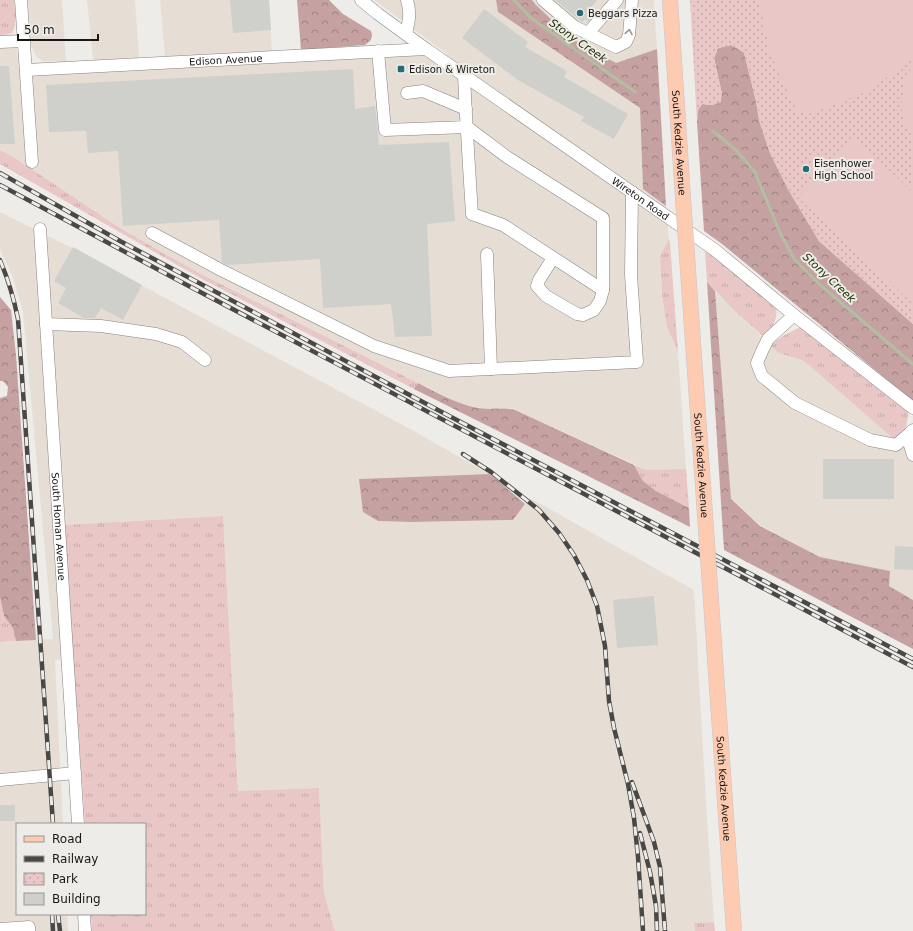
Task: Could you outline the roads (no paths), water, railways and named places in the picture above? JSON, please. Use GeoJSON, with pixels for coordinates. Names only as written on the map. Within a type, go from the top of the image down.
{"type":"FeatureCollection","features":[{"type":"Feature","properties":{"kind":"main road","name":"South Kedzie Avenue"},"geometry":{"type":"LineString","coordinates":[[670,0],[734,931]]}},
{"type":"Feature","properties":{"kind":"street"},"geometry":{"type":"LineString","coordinates":[[21,0],[32,162]]}},
{"type":"Feature","properties":{"kind":"street","name":"Wireton Road"},"geometry":{"type":"LineString","coordinates":[[361,0],[406,34],[715,250],[794,315],[913,408]]}},
{"type":"Feature","properties":{"kind":"street"},"geometry":{"type":"LineString","coordinates":[[406,34],[410,15],[407,0]]}},
{"type":"Feature","properties":{"kind":"street"},"geometry":{"type":"LineString","coordinates":[[543,0],[576,27],[616,47],[626,42],[629,35],[632,0]]}},
{"type":"Feature","properties":{"kind":"street"},"geometry":{"type":"LineString","coordinates":[[588,33],[617,0]]}},
{"type":"Feature","properties":{"kind":"street"},"geometry":{"type":"LineString","coordinates":[[0,42],[24,41]]}},
{"type":"Feature","properties":{"kind":"street","name":"Edison Avenue"},"geometry":{"type":"LineString","coordinates":[[26,70],[426,48]]}},
{"type":"Feature","properties":{"kind":"street"},"geometry":{"type":"LineString","coordinates":[[378,51],[385,130],[467,127],[507,157],[603,218],[603,290],[600,301],[594,310],[583,315],[577,314],[546,296],[537,286],[538,280],[553,258]]}},
{"type":"Feature","properties":{"kind":"street"},"geometry":{"type":"LineString","coordinates":[[464,74],[472,214],[503,225],[603,290]]}},
{"type":"Feature","properties":{"kind":"street"},"geometry":{"type":"LineString","coordinates":[[407,93],[423,91],[466,109]]}},
{"type":"Feature","properties":{"kind":"street"},"geometry":{"type":"LineString","coordinates":[[152,233],[221,270],[374,346],[449,371],[637,362],[631,276],[632,192]]}},
{"type":"Feature","properties":{"kind":"street","name":"South Homan Avenue"},"geometry":{"type":"LineString","coordinates":[[40,229],[78,823]]}},
{"type":"Feature","properties":{"kind":"street"},"geometry":{"type":"LineString","coordinates":[[487,254],[491,369]]}},
{"type":"Feature","properties":{"kind":"street"},"geometry":{"type":"LineString","coordinates":[[794,315],[768,339],[757,363],[762,376],[795,403],[870,440],[896,445],[910,433]]}},
{"type":"Feature","properties":{"kind":"street"},"geometry":{"type":"LineString","coordinates":[[46,324],[101,326],[156,334],[182,342],[205,360]]}},
{"type":"Feature","properties":{"kind":"street"},"geometry":{"type":"LineString","coordinates":[[910,433],[913,455]]}},
{"type":"Feature","properties":{"kind":"street"},"geometry":{"type":"LineString","coordinates":[[0,780],[75,773]]}},
{"type":"Feature","properties":{"kind":"street"},"geometry":{"type":"LineString","coordinates":[[84,915],[85,931]]}},
{"type":"Feature","properties":{"kind":"street"},"geometry":{"type":"LineString","coordinates":[[0,929],[29,927],[29,931]]}},
{"type":"Feature","properties":{"kind":"waterway","name":"Stony Creek"},"geometry":{"type":"LineString","coordinates":[[514,0],[531,18],[635,92]]}},
{"type":"Feature","properties":{"kind":"waterway","name":"Stony Creek"},"geometry":{"type":"LineString","coordinates":[[713,131],[736,150],[755,172],[780,233],[795,260],[819,284],[913,364]]}},
{"type":"Feature","properties":{"kind":"railway"},"geometry":{"type":"LineString","coordinates":[[0,173],[120,241],[453,418],[913,659]]}},
{"type":"Feature","properties":{"kind":"railway"},"geometry":{"type":"LineString","coordinates":[[0,185],[913,667]]}},
{"type":"Feature","properties":{"kind":"railway"},"geometry":{"type":"LineString","coordinates":[[0,260],[6,274],[18,319],[53,823]]}},
{"type":"Feature","properties":{"kind":"railway"},"geometry":{"type":"LineString","coordinates":[[463,454],[491,472],[539,510],[559,533],[574,555],[587,580],[597,606],[605,646],[609,701],[628,784],[634,818],[643,931]]}},
{"type":"Feature","properties":{"kind":"railway"},"geometry":{"type":"LineString","coordinates":[[632,782],[654,842],[660,867],[665,931]]}},
{"type":"Feature","properties":{"kind":"railway"},"geometry":{"type":"LineString","coordinates":[[640,833],[650,872],[656,906],[657,931]]}},
{"type":"Feature","properties":{"kind":"railway"},"geometry":{"type":"LineString","coordinates":[[52,915],[53,931]]}},
{"type":"Feature","properties":{"kind":"railway"},"geometry":{"type":"LineString","coordinates":[[58,915],[60,931]]}},
{"type":"Feature","properties":{"kind":"place","name":"Beggars Pizza"},"geometry":{"type":"Point","coordinates":[580,13]}},
{"type":"Feature","properties":{"kind":"place","name":"Edison & Wireton"},"geometry":{"type":"Point","coordinates":[401,69]}},
{"type":"Feature","properties":{"kind":"place","name":"Eisenhower High School"},"geometry":{"type":"Point","coordinates":[806,169]}}]}
